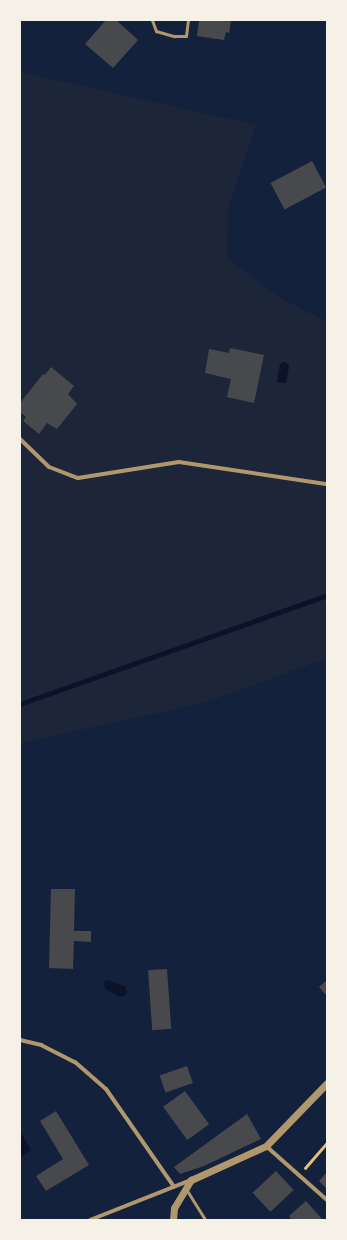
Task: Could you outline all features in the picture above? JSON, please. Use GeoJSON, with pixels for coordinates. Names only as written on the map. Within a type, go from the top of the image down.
{"type":"FeatureCollection","features":[{"type":"Feature","properties":{"kind":"street"},"geometry":{"type":"LineString","coordinates":[[20,439],[49,467],[78,478],[179,462],[327,484]]}},
{"type":"Feature","properties":{"kind":"street"},"geometry":{"type":"LineString","coordinates":[[20,1040],[41,1045],[75,1062],[106,1089],[174,1186]]}},
{"type":"Feature","properties":{"kind":"street"},"geometry":{"type":"LineString","coordinates":[[90,1220],[191,1180],[266,1146],[327,1083]]}},
{"type":"Feature","properties":{"kind":"street"},"geometry":{"type":"LineString","coordinates":[[266,1146],[327,1200]]}},
{"type":"Feature","properties":{"kind":"street"},"geometry":{"type":"LineString","coordinates":[[173,1220],[174,1208],[191,1180]]}},
{"type":"Feature","properties":{"kind":"lane"},"geometry":{"type":"LineString","coordinates":[[152,20],[156,30],[174,36],[186,36],[188,20]]}},
{"type":"Feature","properties":{"kind":"lane"},"geometry":{"type":"LineString","coordinates":[[186,1189],[205,1220]]}},
{"type":"Feature","properties":{"kind":"path"},"geometry":{"type":"LineString","coordinates":[[299,1174],[327,1143]]}},
{"type":"Feature","properties":{"kind":"shaded area"},"geometry":{"type":"Polygon","coordinates":[[[20,72],[256,125],[228,208],[227,258],[280,298],[327,322],[327,658],[207,702],[20,743],[20,72]]]}},
{"type":"Feature","properties":{"kind":"shaded area"},"geometry":{"type":"Polygon","coordinates":[[[286,362],[289,366],[286,383],[277,382],[280,364],[286,362]]]}},
{"type":"Feature","properties":{"kind":"shaded area"},"geometry":{"type":"Polygon","coordinates":[[[107,980],[125,986],[127,992],[125,995],[119,997],[105,989],[104,982],[107,980]]]}},
{"type":"Feature","properties":{"kind":"shaded area"},"geometry":{"type":"Polygon","coordinates":[[[20,1131],[31,1150],[20,1157],[20,1131]]]}},
{"type":"Feature","properties":{"kind":"building"},"geometry":{"type":"Polygon","coordinates":[[[106,20],[116,20],[138,40],[113,68],[85,44],[106,20]]]}},
{"type":"Feature","properties":{"kind":"building"},"geometry":{"type":"Polygon","coordinates":[[[199,20],[231,20],[229,33],[226,32],[224,40],[197,36],[199,20]]]}},
{"type":"Feature","properties":{"kind":"building"},"geometry":{"type":"Polygon","coordinates":[[[312,161],[326,187],[285,210],[271,183],[312,161]]]}},
{"type":"Feature","properties":{"kind":"building"},"geometry":{"type":"Polygon","coordinates":[[[230,348],[264,355],[254,403],[227,397],[231,379],[205,373],[209,349],[229,353],[230,348]]]}},
{"type":"Feature","properties":{"kind":"building"},"geometry":{"type":"Polygon","coordinates":[[[51,367],[74,386],[68,394],[77,404],[57,429],[47,423],[39,434],[23,421],[26,417],[20,412],[20,403],[43,374],[45,375],[51,367]]]}},
{"type":"Feature","properties":{"kind":"building"},"geometry":{"type":"Polygon","coordinates":[[[51,889],[75,889],[74,931],[91,931],[91,942],[74,941],[73,969],[49,968],[51,889]]]}},
{"type":"Feature","properties":{"kind":"building"},"geometry":{"type":"Polygon","coordinates":[[[167,969],[171,1029],[152,1030],[148,970],[167,969]]]}},
{"type":"Feature","properties":{"kind":"building"},"geometry":{"type":"Polygon","coordinates":[[[327,980],[327,996],[319,987],[327,980]]]}},
{"type":"Feature","properties":{"kind":"building"},"geometry":{"type":"Polygon","coordinates":[[[187,1066],[193,1083],[165,1092],[160,1075],[187,1066]]]}},
{"type":"Feature","properties":{"kind":"building"},"geometry":{"type":"Polygon","coordinates":[[[185,1091],[209,1124],[187,1140],[163,1107],[185,1091]]]}},
{"type":"Feature","properties":{"kind":"building"},"geometry":{"type":"Polygon","coordinates":[[[56,1111],[89,1165],[46,1191],[36,1176],[63,1159],[40,1121],[56,1111]]]}},
{"type":"Feature","properties":{"kind":"building"},"geometry":{"type":"Polygon","coordinates":[[[247,1114],[261,1139],[204,1166],[180,1174],[174,1167],[247,1114]]]}},
{"type":"Feature","properties":{"kind":"building"},"geometry":{"type":"Polygon","coordinates":[[[276,1171],[294,1190],[270,1212],[253,1193],[276,1171]]]}},
{"type":"Feature","properties":{"kind":"building"},"geometry":{"type":"Polygon","coordinates":[[[327,1172],[327,1189],[319,1181],[327,1172]]]}},
{"type":"Feature","properties":{"kind":"building"},"geometry":{"type":"Polygon","coordinates":[[[306,1201],[323,1220],[292,1220],[289,1216],[306,1201]]]}},
{"type":"Feature","properties":{"kind":"waterway"},"geometry":{"type":"LineString","coordinates":[[20,704],[327,595]]}}]}
